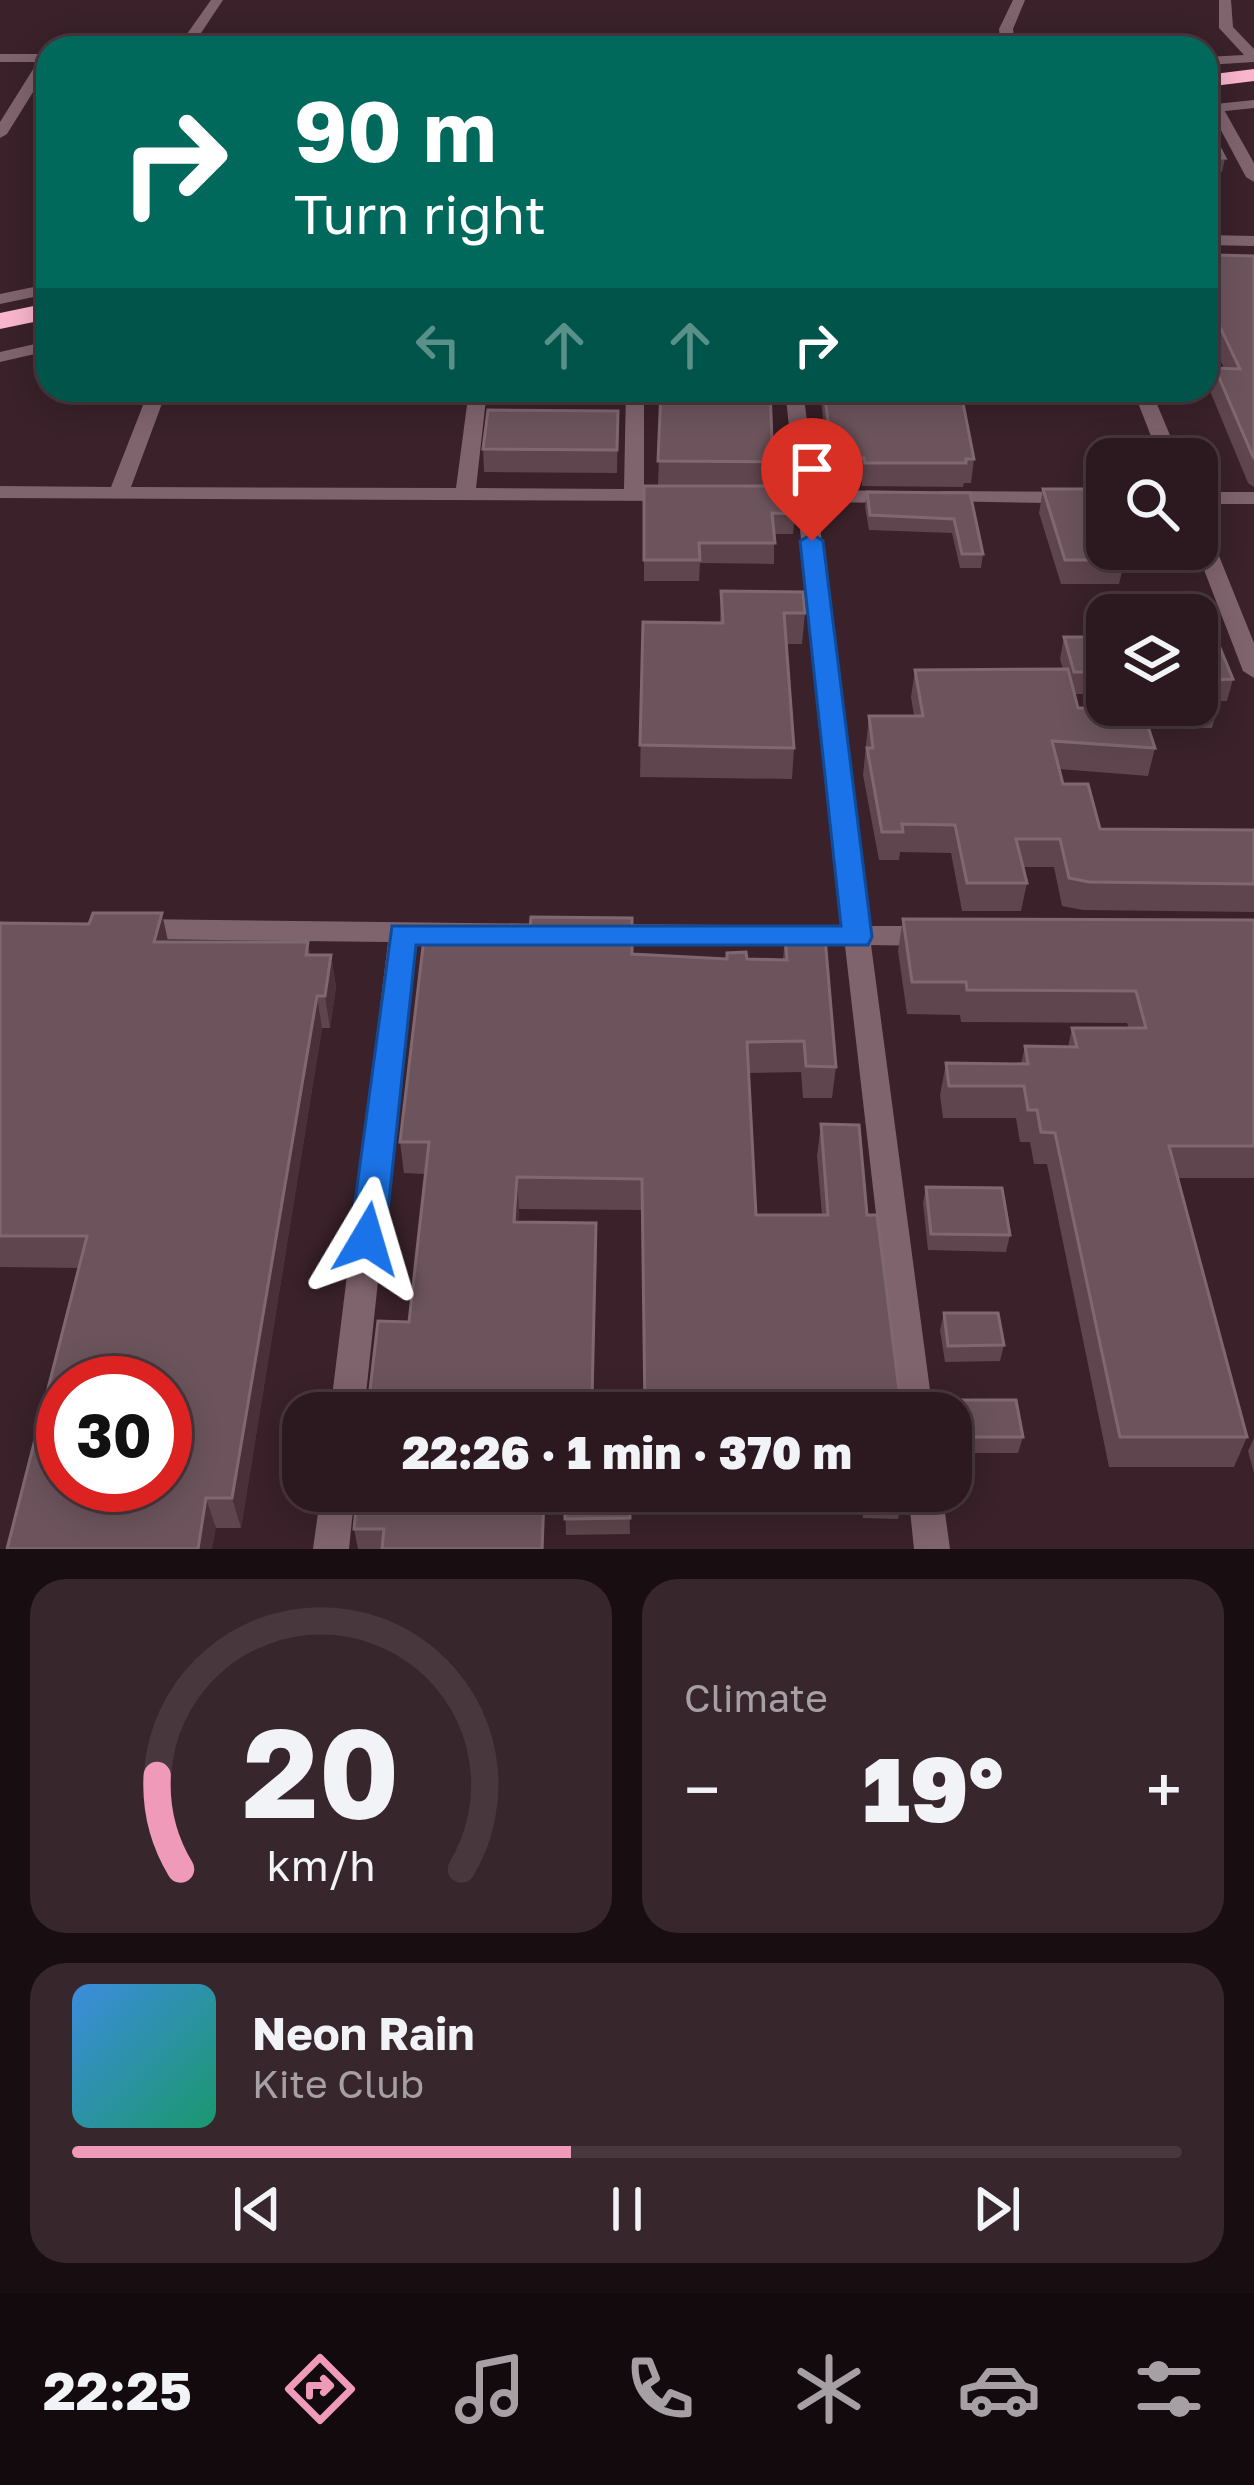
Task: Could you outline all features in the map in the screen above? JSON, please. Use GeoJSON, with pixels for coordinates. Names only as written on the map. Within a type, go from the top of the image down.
{"type":"FeatureCollection","features":[{"type":"Feature","properties":{"kind":"highway"},"geometry":{"type":"LineString","coordinates":[[1218,80],[1254,75]]}},
{"type":"Feature","properties":{"kind":"highway"},"geometry":{"type":"LineString","coordinates":[[1218,99],[1254,85]]}},
{"type":"Feature","properties":{"kind":"highway"},"geometry":{"type":"LineString","coordinates":[[0,321],[36,313]]}},
{"type":"Feature","properties":{"kind":"highway"},"geometry":{"type":"LineString","coordinates":[[0,334],[36,327]]}},
{"type":"Feature","properties":{"kind":"street"},"geometry":{"type":"LineString","coordinates":[[192,36],[217,0]]}},
{"type":"Feature","properties":{"kind":"street"},"geometry":{"type":"LineString","coordinates":[[1006,36],[1019,0]]}},
{"type":"Feature","properties":{"kind":"street"},"geometry":{"type":"LineString","coordinates":[[1225,0],[1226,28],[1254,57]]}},
{"type":"Feature","properties":{"kind":"street"},"geometry":{"type":"LineString","coordinates":[[1218,60],[1254,57]]}},
{"type":"Feature","properties":{"kind":"street"},"geometry":{"type":"LineString","coordinates":[[0,58],[36,58]]}},
{"type":"Feature","properties":{"kind":"street"},"geometry":{"type":"LineString","coordinates":[[0,134],[36,76]]}},
{"type":"Feature","properties":{"kind":"street"},"geometry":{"type":"LineString","coordinates":[[1218,102],[1254,104]]}},
{"type":"Feature","properties":{"kind":"street"},"geometry":{"type":"LineString","coordinates":[[1218,117],[1254,177]]}},
{"type":"Feature","properties":{"kind":"street"},"geometry":{"type":"LineString","coordinates":[[1218,241],[1254,241]]}},
{"type":"Feature","properties":{"kind":"street"},"geometry":{"type":"LineString","coordinates":[[0,299],[36,292]]}},
{"type":"Feature","properties":{"kind":"street"},"geometry":{"type":"LineString","coordinates":[[0,357],[36,349]]}},
{"type":"Feature","properties":{"kind":"street"},"geometry":{"type":"LineString","coordinates":[[118,492],[153,402]]}},
{"type":"Feature","properties":{"kind":"street"},"geometry":{"type":"LineString","coordinates":[[464,494],[476,402]]}},
{"type":"Feature","properties":{"kind":"street"},"geometry":{"type":"LineString","coordinates":[[634,402],[634,495]]}},
{"type":"Feature","properties":{"kind":"street"},"geometry":{"type":"LineString","coordinates":[[795,402],[913,1392]]}},
{"type":"Feature","properties":{"kind":"street"},"geometry":{"type":"LineString","coordinates":[[1147,402],[1161,438]]}},
{"type":"Feature","properties":{"kind":"street"},"geometry":{"type":"LineString","coordinates":[[0,492],[699,496]]}},
{"type":"Feature","properties":{"kind":"street"},"geometry":{"type":"LineString","coordinates":[[742,496],[1086,498]]}},
{"type":"Feature","properties":{"kind":"street"},"geometry":{"type":"LineString","coordinates":[[1218,498],[1254,498]]}},
{"type":"Feature","properties":{"kind":"street"},"geometry":{"type":"LineString","coordinates":[[1214,570],[1254,671]]}},
{"type":"Feature","properties":{"kind":"street"},"geometry":{"type":"LineString","coordinates":[[111,929],[951,936]]}},
{"type":"Feature","properties":{"kind":"street"},"geometry":{"type":"LineString","coordinates":[[349,1392],[403,934]]}},
{"type":"Feature","properties":{"kind":"street"},"geometry":{"type":"LineString","coordinates":[[331,1549],[335,1512]]}},
{"type":"Feature","properties":{"kind":"street"},"geometry":{"type":"LineString","coordinates":[[928,1512],[932,1549]]}},
{"type":"Feature","properties":{"kind":"building"},"geometry":{"type":"Polygon","coordinates":[[[1218,255],[1254,256],[1254,459],[1218,375],[1218,368],[1240,369],[1220,327],[1218,255]]]}},
{"type":"Feature","properties":{"kind":"building"},"geometry":{"type":"Polygon","coordinates":[[[660,402],[770,402],[772,440],[784,439],[788,462],[658,461],[660,402]]]}},
{"type":"Feature","properties":{"kind":"building"},"geometry":{"type":"Polygon","coordinates":[[[826,402],[963,402],[974,459],[966,463],[865,463],[864,458],[827,458],[825,437],[830,437],[826,402]]]}},
{"type":"Feature","properties":{"kind":"building"},"geometry":{"type":"Polygon","coordinates":[[[488,410],[618,411],[617,450],[483,449],[488,410]]]}},
{"type":"Feature","properties":{"kind":"building"},"geometry":{"type":"Polygon","coordinates":[[[644,486],[792,486],[795,514],[772,513],[775,543],[699,543],[700,560],[644,560],[644,486]]]}},
{"type":"Feature","properties":{"kind":"building"},"geometry":{"type":"Polygon","coordinates":[[[1043,489],[1086,489],[1086,560],[1065,560],[1043,489]]]}},
{"type":"Feature","properties":{"kind":"building"},"geometry":{"type":"Polygon","coordinates":[[[867,492],[970,493],[983,554],[962,554],[954,519],[870,515],[867,492]]]}},
{"type":"Feature","properties":{"kind":"building"},"geometry":{"type":"Polygon","coordinates":[[[721,591],[803,592],[805,613],[784,613],[794,748],[640,745],[643,622],[723,623],[721,591]]]}},
{"type":"Feature","properties":{"kind":"building"},"geometry":{"type":"Polygon","coordinates":[[[1064,637],[1086,637],[1086,672],[1074,672],[1064,637]]]}},
{"type":"Feature","properties":{"kind":"building"},"geometry":{"type":"Polygon","coordinates":[[[1218,643],[1233,679],[1218,680],[1218,643]]]}},
{"type":"Feature","properties":{"kind":"building"},"geometry":{"type":"Polygon","coordinates":[[[1068,669],[1078,708],[1086,708],[1086,726],[1148,726],[1155,748],[1052,741],[1063,784],[1088,784],[1100,829],[1254,830],[1254,884],[1069,878],[1060,839],[1016,839],[1027,883],[967,883],[955,825],[902,824],[903,832],[882,832],[867,748],[873,748],[869,716],[923,716],[915,670],[1068,669]]]}},
{"type":"Feature","properties":{"kind":"building"},"geometry":{"type":"Polygon","coordinates":[[[93,913],[162,913],[154,942],[308,942],[306,955],[331,955],[325,996],[317,996],[232,1498],[206,1498],[198,1549],[7,1549],[36,1436],[36,1512],[192,1512],[192,1356],[56,1356],[87,1236],[0,1236],[0,923],[89,924],[93,913]]]}},
{"type":"Feature","properties":{"kind":"building"},"geometry":{"type":"Polygon","coordinates":[[[531,917],[632,918],[632,954],[727,959],[727,953],[746,952],[747,959],[787,960],[785,937],[825,937],[836,1067],[806,1066],[804,1041],[747,1042],[756,1215],[828,1215],[821,1124],[859,1125],[867,1215],[877,1215],[899,1392],[645,1392],[642,1179],[517,1177],[514,1222],[596,1223],[592,1392],[370,1392],[378,1321],[409,1322],[429,1142],[400,1142],[424,938],[529,939],[531,917]]]}},
{"type":"Feature","properties":{"kind":"building"},"geometry":{"type":"Polygon","coordinates":[[[903,919],[1254,920],[1254,1146],[1169,1146],[1247,1437],[1120,1437],[1055,1133],[1041,1132],[1037,1110],[1028,1110],[1024,1086],[949,1086],[946,1063],[1028,1064],[1025,1046],[1077,1047],[1072,1028],[1146,1028],[1136,991],[967,990],[966,982],[912,982],[903,919]]]}},
{"type":"Feature","properties":{"kind":"building"},"geometry":{"type":"Polygon","coordinates":[[[926,1187],[1002,1188],[1010,1235],[931,1234],[926,1187]]]}},
{"type":"Feature","properties":{"kind":"building"},"geometry":{"type":"Polygon","coordinates":[[[944,1313],[998,1313],[1004,1345],[948,1346],[944,1313]]]}},
{"type":"Feature","properties":{"kind":"building"},"geometry":{"type":"Polygon","coordinates":[[[972,1400],[1016,1400],[1023,1437],[972,1437],[972,1400]]]}},
{"type":"Feature","properties":{"kind":"building"},"geometry":{"type":"Polygon","coordinates":[[[356,1512],[543,1512],[542,1549],[382,1549],[384,1529],[354,1529],[356,1512]]]}},
{"type":"Feature","properties":{"kind":"building"},"geometry":{"type":"Polygon","coordinates":[[[565,1512],[630,1512],[630,1518],[565,1519],[565,1512]]]}},
{"type":"Feature","properties":{"kind":"route"},"geometry":{"type":"LineString","coordinates":[[367,1239],[403,934],[857,937],[812,541]]}}]}
